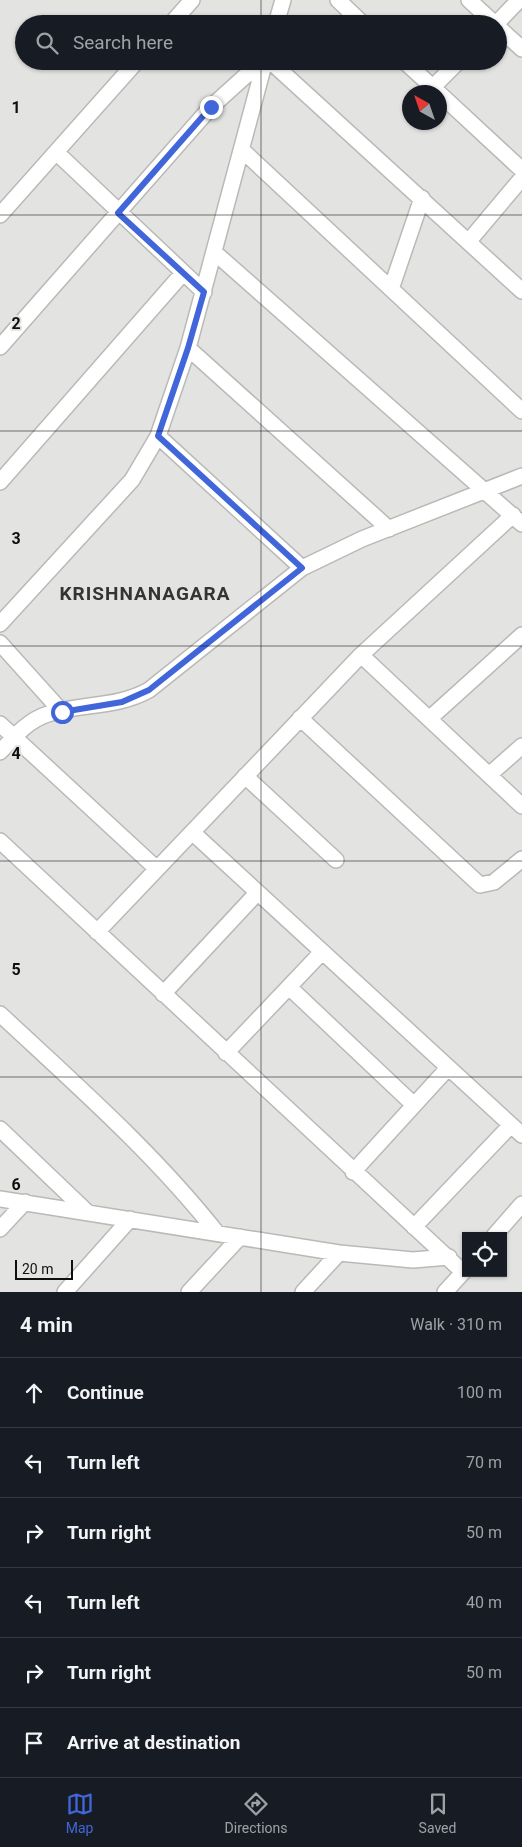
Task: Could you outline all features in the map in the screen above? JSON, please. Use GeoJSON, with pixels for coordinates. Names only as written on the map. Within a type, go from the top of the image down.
{"type":"FeatureCollection","features":[{"type":"Feature","properties":{"kind":"street"},"geometry":{"type":"LineString","coordinates":[[179,15],[192,0]]}},
{"type":"Feature","properties":{"kind":"street"},"geometry":{"type":"LineString","coordinates":[[279,15],[284,0]]}},
{"type":"Feature","properties":{"kind":"street"},"geometry":{"type":"LineString","coordinates":[[338,0],[354,15]]}},
{"type":"Feature","properties":{"kind":"street"},"geometry":{"type":"LineString","coordinates":[[470,0],[486,15]]}},
{"type":"Feature","properties":{"kind":"street"},"geometry":{"type":"LineString","coordinates":[[505,15],[519,0]]}},
{"type":"Feature","properties":{"kind":"street"},"geometry":{"type":"LineString","coordinates":[[507,35],[522,49]]}},
{"type":"Feature","properties":{"kind":"street"},"geometry":{"type":"LineString","coordinates":[[0,215],[130,70]]}},
{"type":"Feature","properties":{"kind":"street"},"geometry":{"type":"LineString","coordinates":[[0,347],[211,107],[254,70]]}},
{"type":"Feature","properties":{"kind":"street"},"geometry":{"type":"LineString","coordinates":[[0,624],[132,480],[158,436],[188,348],[204,292],[262,70]]}},
{"type":"Feature","properties":{"kind":"street"},"geometry":{"type":"LineString","coordinates":[[280,70],[469,240],[522,291]]}},
{"type":"Feature","properties":{"kind":"street"},"geometry":{"type":"LineString","coordinates":[[414,70],[430,85]]}},
{"type":"Feature","properties":{"kind":"street"},"geometry":{"type":"LineString","coordinates":[[441,85],[452,70]]}},
{"type":"Feature","properties":{"kind":"street"},"geometry":{"type":"LineString","coordinates":[[447,100],[522,170]]}},
{"type":"Feature","properties":{"kind":"street"},"geometry":{"type":"LineString","coordinates":[[242,150],[522,411]]}},
{"type":"Feature","properties":{"kind":"street"},"geometry":{"type":"LineString","coordinates":[[56,152],[118,213],[204,292]]}},
{"type":"Feature","properties":{"kind":"street"},"geometry":{"type":"LineString","coordinates":[[469,240],[522,178]]}},
{"type":"Feature","properties":{"kind":"street"},"geometry":{"type":"LineString","coordinates":[[391,289],[422,198]]}},
{"type":"Feature","properties":{"kind":"street"},"geometry":{"type":"LineString","coordinates":[[97,932],[361,655],[517,520],[214,252]]}},
{"type":"Feature","properties":{"kind":"street"},"geometry":{"type":"LineString","coordinates":[[0,482],[184,273]]}},
{"type":"Feature","properties":{"kind":"street"},"geometry":{"type":"LineString","coordinates":[[188,348],[389,529]]}},
{"type":"Feature","properties":{"kind":"street"},"geometry":{"type":"LineString","coordinates":[[158,436],[302,568]]}},
{"type":"Feature","properties":{"kind":"street"},"geometry":{"type":"LineString","coordinates":[[0,752],[33,721],[48,714],[122,702],[149,690],[302,568],[389,529],[522,476]]}},
{"type":"Feature","properties":{"kind":"street"},"geometry":{"type":"LineString","coordinates":[[429,719],[522,635]]}},
{"type":"Feature","properties":{"kind":"street"},"geometry":{"type":"LineString","coordinates":[[0,643],[62,712]]}},
{"type":"Feature","properties":{"kind":"street"},"geometry":{"type":"LineString","coordinates":[[361,655],[522,806]]}},
{"type":"Feature","properties":{"kind":"street"},"geometry":{"type":"LineString","coordinates":[[300,718],[480,885],[494,882],[522,859]]}},
{"type":"Feature","properties":{"kind":"street"},"geometry":{"type":"LineString","coordinates":[[0,724],[157,869]]}},
{"type":"Feature","properties":{"kind":"street"},"geometry":{"type":"LineString","coordinates":[[489,775],[522,746]]}},
{"type":"Feature","properties":{"kind":"street"},"geometry":{"type":"LineString","coordinates":[[245,776],[336,860]]}},
{"type":"Feature","properties":{"kind":"street"},"geometry":{"type":"LineString","coordinates":[[192,832],[516,1130],[414,1227]]}},
{"type":"Feature","properties":{"kind":"street"},"geometry":{"type":"LineString","coordinates":[[0,841],[353,1172],[462,1269]]}},
{"type":"Feature","properties":{"kind":"street"},"geometry":{"type":"LineString","coordinates":[[163,994],[258,893]]}},
{"type":"Feature","properties":{"kind":"street"},"geometry":{"type":"LineString","coordinates":[[226,1053],[322,952]]}},
{"type":"Feature","properties":{"kind":"street"},"geometry":{"type":"LineString","coordinates":[[289,987],[414,1105]]}},
{"type":"Feature","properties":{"kind":"street"},"geometry":{"type":"LineString","coordinates":[[0,1014],[144,1149],[195,1205],[217,1233]]}},
{"type":"Feature","properties":{"kind":"street"},"geometry":{"type":"LineString","coordinates":[[353,1172],[448,1068]]}},
{"type":"Feature","properties":{"kind":"street"},"geometry":{"type":"LineString","coordinates":[[0,1129],[87,1212]]}},
{"type":"Feature","properties":{"kind":"street"},"geometry":{"type":"LineString","coordinates":[[0,1199],[338,1253],[413,1260],[450,1257]]}},
{"type":"Feature","properties":{"kind":"street"},"geometry":{"type":"LineString","coordinates":[[0,1229],[25,1202]]}},
{"type":"Feature","properties":{"kind":"street"},"geometry":{"type":"LineString","coordinates":[[498,1232],[522,1204]]}},
{"type":"Feature","properties":{"kind":"street"},"geometry":{"type":"LineString","coordinates":[[65,1292],[130,1219]]}},
{"type":"Feature","properties":{"kind":"street"},"geometry":{"type":"LineString","coordinates":[[189,1292],[240,1237]]}},
{"type":"Feature","properties":{"kind":"street"},"geometry":{"type":"LineString","coordinates":[[303,1292],[338,1253]]}},
{"type":"Feature","properties":{"kind":"street"},"geometry":{"type":"LineString","coordinates":[[445,1292],[462,1273]]}},
{"type":"Feature","properties":{"kind":"district","name":"KRISHNANAGARA"},"geometry":{"type":"Point","coordinates":[145,593]}},
{"type":"Feature","properties":{"kind":"route"},"geometry":{"type":"LineString","coordinates":[[62,712],[122,702],[149,690],[162,682],[283,581],[302,568],[158,436],[188,348],[204,292],[118,213],[211,107]]}}]}
